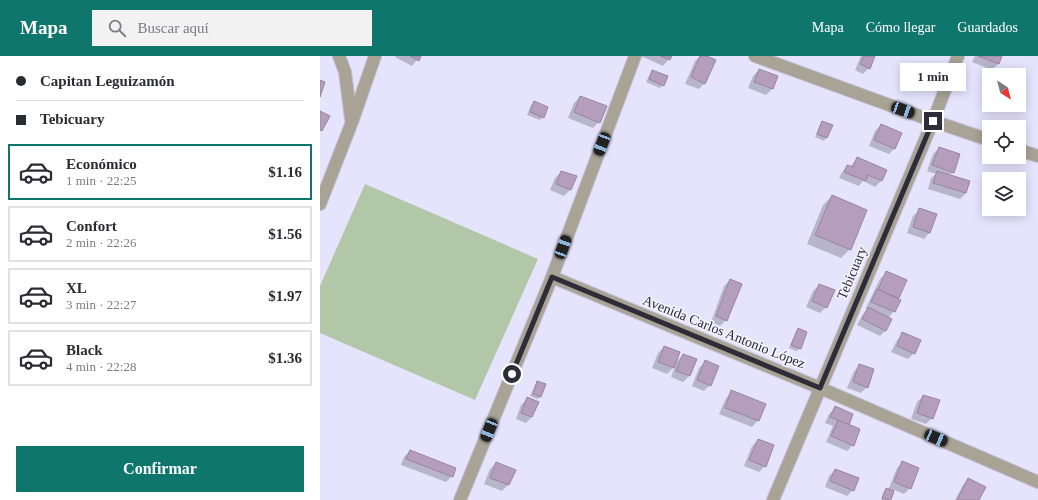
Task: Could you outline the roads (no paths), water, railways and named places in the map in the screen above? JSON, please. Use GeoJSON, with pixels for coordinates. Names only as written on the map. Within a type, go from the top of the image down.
{"type":"FeatureCollection","features":[{"type":"Feature","properties":{"kind":"street"},"geometry":{"type":"LineString","coordinates":[[339,56],[345,72],[352,122]]}},
{"type":"Feature","properties":{"kind":"street"},"geometry":{"type":"LineString","coordinates":[[460,500],[552,277],[635,56]]}},
{"type":"Feature","properties":{"kind":"street"},"geometry":{"type":"LineString","coordinates":[[755,56],[982,138]]}},
{"type":"Feature","properties":{"kind":"street","name":"Tebicuary"},"geometry":{"type":"LineString","coordinates":[[773,500],[933,121],[958,56]]}},
{"type":"Feature","properties":{"kind":"street"},"geometry":{"type":"LineString","coordinates":[[320,204],[325,174],[352,122],[370,59]]}},
{"type":"Feature","properties":{"kind":"street"},"geometry":{"type":"LineString","coordinates":[[1026,152],[1038,156]]}},
{"type":"Feature","properties":{"kind":"street","name":"Avenida Carlos Antonio López"},"geometry":{"type":"LineString","coordinates":[[552,277],[820,388],[1038,482]]}}]}
